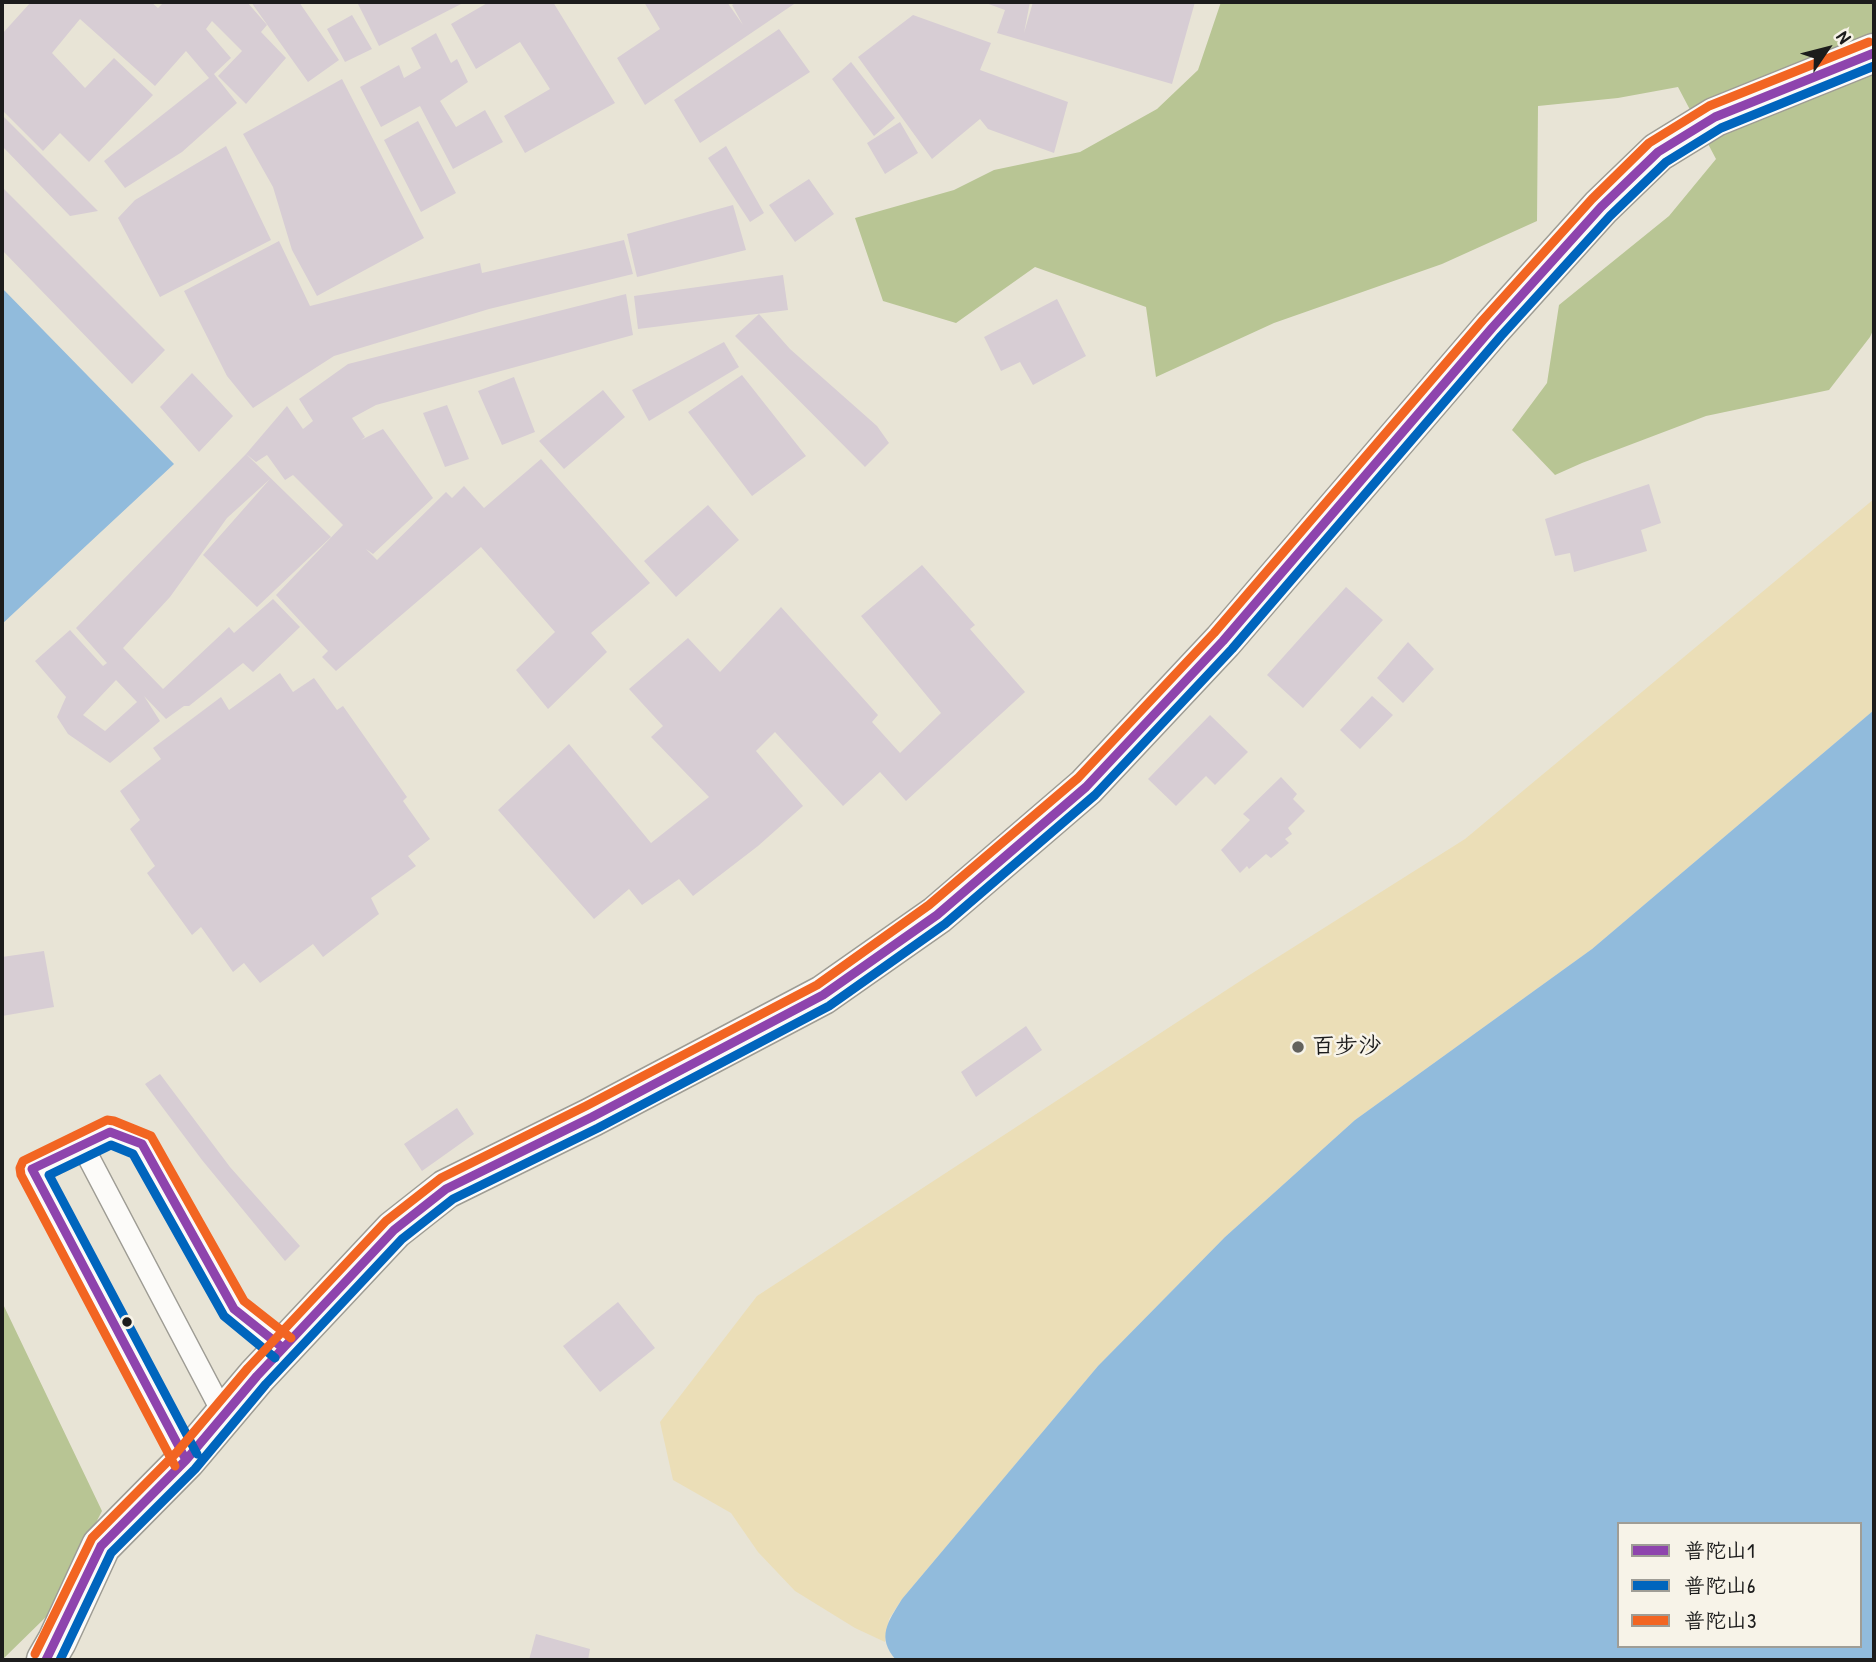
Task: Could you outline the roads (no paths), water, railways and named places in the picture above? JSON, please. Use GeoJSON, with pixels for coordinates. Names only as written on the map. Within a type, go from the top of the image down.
{"type":"FeatureCollection","features":[{"type":"Feature","properties":{"kind":"street"},"geometry":{"type":"LineString","coordinates":[[46,1660],[101,1546],[186,1460],[283,1348],[394,1230],[446,1189],[593,1117],[823,995],[937,915],[1086,787],[1223,641],[1492,328],[1601,207],[1658,152],[1715,117],[1874,53]]}},
{"type":"Feature","properties":{"kind":"lane"},"geometry":{"type":"LineString","coordinates":[[186,1460],[32,1169],[110,1132],[142,1144],[234,1309],[283,1348]]}},
{"type":"Feature","properties":{"kind":"lane"},"geometry":{"type":"LineString","coordinates":[[82,1145],[224,1415]]}},
{"type":"Feature","properties":{"kind":"water"},"geometry":{"type":"Polygon","coordinates":[[[2,288],[174,464],[2,624],[2,288]]]}},
{"type":"Feature","properties":{"kind":"water"},"geometry":{"type":"Polygon","coordinates":[[[1874,710],[1874,1660],[896,1660],[885,1637],[889,1622],[902,1599],[1098,1366],[1225,1237],[1355,1120],[1592,949],[1874,710]]]}},
{"type":"Feature","properties":{"kind":"place","name":"百步沙"},"geometry":{"type":"Point","coordinates":[1298,1047]}}]}
